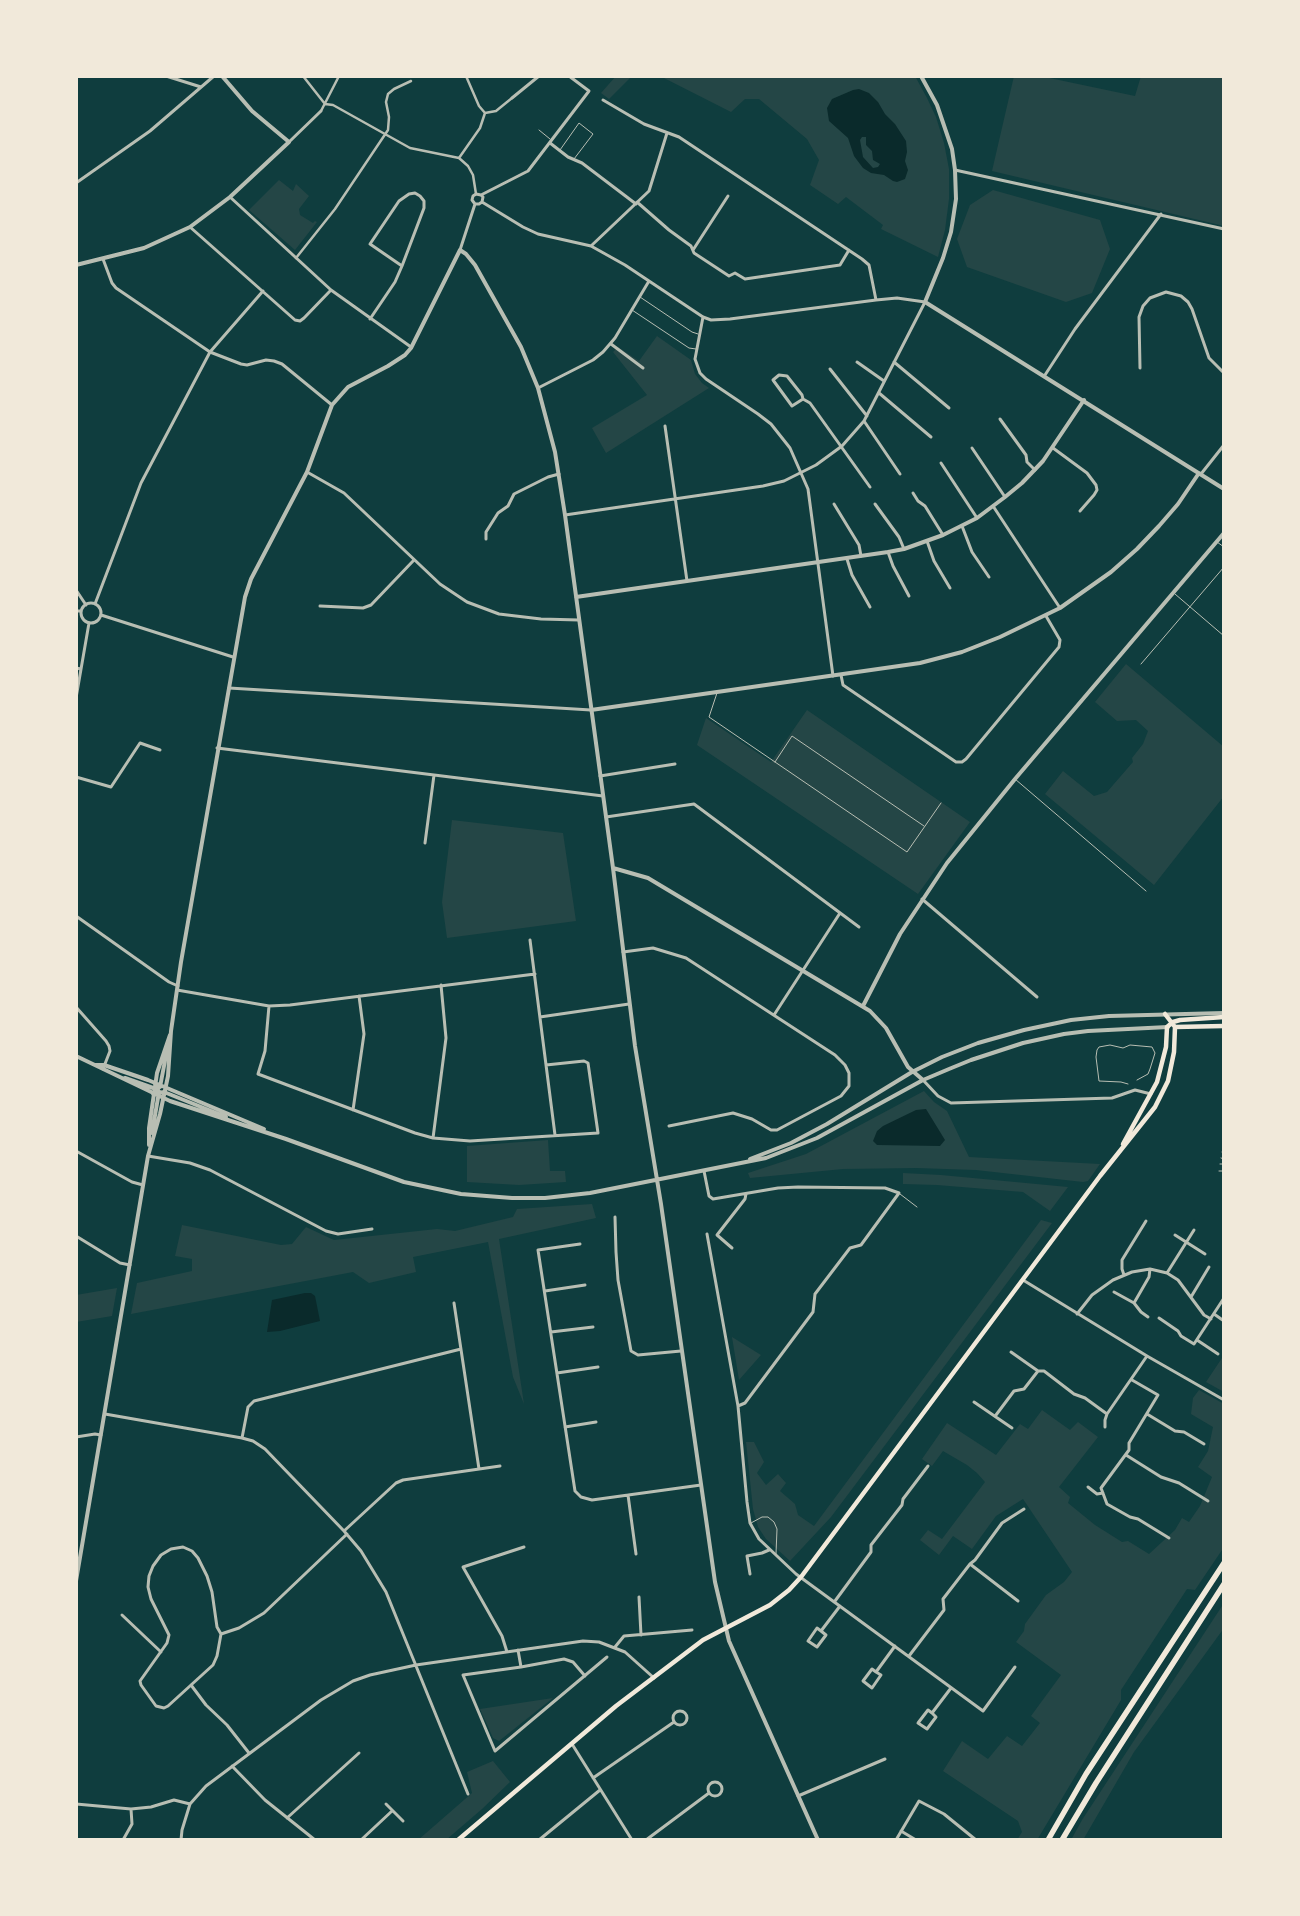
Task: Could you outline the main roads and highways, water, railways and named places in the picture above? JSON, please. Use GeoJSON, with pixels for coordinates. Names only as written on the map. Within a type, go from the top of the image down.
{"type":"FeatureCollection","features":[{"type":"Feature","properties":{"kind":"highway"},"geometry":{"type":"LineString","coordinates":[[1048,1840],[1086,1774],[1224,1563]]}},
{"type":"Feature","properties":{"kind":"highway"},"geometry":{"type":"LineString","coordinates":[[1062,1840],[1224,1584]]}},
{"type":"Feature","properties":{"kind":"main road"},"geometry":{"type":"LineString","coordinates":[[458,1840],[611,1711],[703,1640],[770,1606],[801,1577],[1100,1176],[1152,1113],[1161,1097],[1172,1066],[1174,1024],[1165,1014]]}},
{"type":"Feature","properties":{"kind":"main road"},"geometry":{"type":"LineString","coordinates":[[1116,1155],[1151,1094],[1163,1066],[1167,1027],[1180,1020],[1224,1018]]}},
{"type":"Feature","properties":{"kind":"main road"},"geometry":{"type":"LineString","coordinates":[[1174,1024],[1224,1026]]}}]}
